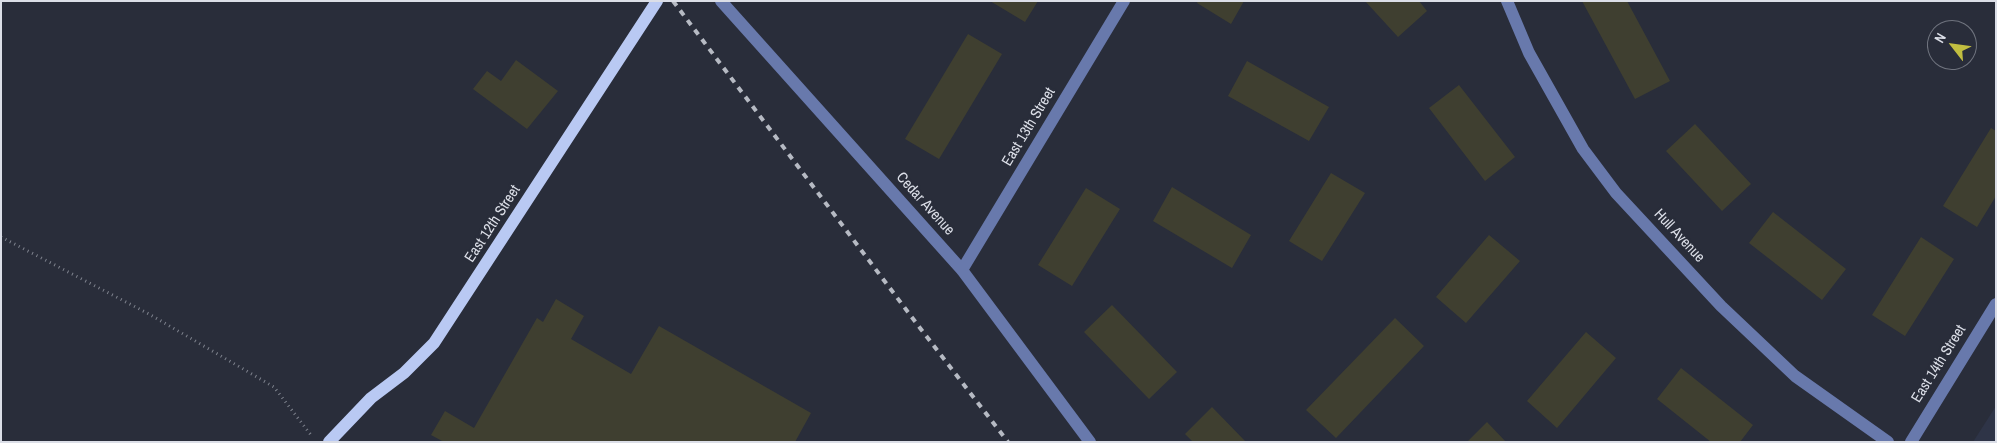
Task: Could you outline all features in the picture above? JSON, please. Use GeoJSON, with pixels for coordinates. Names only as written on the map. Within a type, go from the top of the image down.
{"type":"FeatureCollection","features":[{"type":"Feature","properties":{"kind":"main road","name":"East 12th Street"},"geometry":{"type":"LineString","coordinates":[[329,442],[371,398],[404,373],[434,343],[640,30],[657,1]]}},
{"type":"Feature","properties":{"kind":"street","name":"Cedar Avenue"},"geometry":{"type":"LineString","coordinates":[[721,1],[962,270],[1090,442]]}},
{"type":"Feature","properties":{"kind":"street","name":"East 13th Street"},"geometry":{"type":"LineString","coordinates":[[962,270],[1124,1]]}},
{"type":"Feature","properties":{"kind":"street","name":"Hull Avenue"},"geometry":{"type":"LineString","coordinates":[[1507,1],[1529,53],[1582,149],[1616,193],[1721,306],[1795,376],[1888,442]]}},
{"type":"Feature","properties":{"kind":"street","name":"East 14th Street"},"geometry":{"type":"LineString","coordinates":[[1911,442],[1996,304]]}},
{"type":"Feature","properties":{"kind":"path"},"geometry":{"type":"LineString","coordinates":[[1,237],[148,314],[274,386],[316,442]]}},
{"type":"Feature","properties":{"kind":"shaded area"},"geometry":{"type":"Polygon","coordinates":[[[1996,406],[1996,442],[1973,442],[1996,406]]]}},
{"type":"Feature","properties":{"kind":"building"},"geometry":{"type":"Polygon","coordinates":[[[990,1],[1038,1],[1025,22],[990,1]]]}},
{"type":"Feature","properties":{"kind":"building"},"geometry":{"type":"Polygon","coordinates":[[[1198,1],[1244,1],[1231,24],[1197,3],[1198,1]]]}},
{"type":"Feature","properties":{"kind":"building"},"geometry":{"type":"Polygon","coordinates":[[[1365,1],[1419,1],[1427,11],[1398,37],[1365,1]]]}},
{"type":"Feature","properties":{"kind":"building"},"geometry":{"type":"Polygon","coordinates":[[[1582,1],[1627,1],[1670,81],[1635,99],[1582,1]]]}},
{"type":"Feature","properties":{"kind":"building"},"geometry":{"type":"Polygon","coordinates":[[[968,34],[1002,54],[939,159],[905,139],[968,34]]]}},
{"type":"Feature","properties":{"kind":"building"},"geometry":{"type":"Polygon","coordinates":[[[516,60],[558,91],[527,129],[473,89],[487,71],[501,81],[516,60]]]}},
{"type":"Feature","properties":{"kind":"building"},"geometry":{"type":"Polygon","coordinates":[[[1247,61],[1329,107],[1309,141],[1228,96],[1247,61]]]}},
{"type":"Feature","properties":{"kind":"building"},"geometry":{"type":"Polygon","coordinates":[[[1459,85],[1515,157],[1485,181],[1429,108],[1459,85]]]}},
{"type":"Feature","properties":{"kind":"building"},"geometry":{"type":"Polygon","coordinates":[[[1695,124],[1751,184],[1722,211],[1666,151],[1695,124]]]}},
{"type":"Feature","properties":{"kind":"building"},"geometry":{"type":"Polygon","coordinates":[[[1991,128],[1996,131],[1996,196],[1977,227],[1943,206],[1991,128]]]}},
{"type":"Feature","properties":{"kind":"building"},"geometry":{"type":"Polygon","coordinates":[[[1331,173],[1365,193],[1322,261],[1289,241],[1331,173]]]}},
{"type":"Feature","properties":{"kind":"building"},"geometry":{"type":"Polygon","coordinates":[[[1172,187],[1251,235],[1232,268],[1153,221],[1172,187]]]}},
{"type":"Feature","properties":{"kind":"building"},"geometry":{"type":"Polygon","coordinates":[[[1086,188],[1120,209],[1072,286],[1038,265],[1086,188]]]}},
{"type":"Feature","properties":{"kind":"building"},"geometry":{"type":"Polygon","coordinates":[[[1773,212],[1846,269],[1822,300],[1749,243],[1773,212]]]}},
{"type":"Feature","properties":{"kind":"building"},"geometry":{"type":"Polygon","coordinates":[[[1489,235],[1520,261],[1466,323],[1436,297],[1489,235]]]}},
{"type":"Feature","properties":{"kind":"building"},"geometry":{"type":"Polygon","coordinates":[[[1921,237],[1954,259],[1905,336],[1872,315],[1921,237]]]}},
{"type":"Feature","properties":{"kind":"building"},"geometry":{"type":"Polygon","coordinates":[[[556,299],[584,316],[571,339],[631,374],[659,326],[811,413],[795,442],[444,442],[431,435],[445,411],[474,428],[537,318],[543,322],[556,299]]]}},
{"type":"Feature","properties":{"kind":"building"},"geometry":{"type":"Polygon","coordinates":[[[1112,305],[1177,372],[1149,399],[1084,332],[1112,305]]]}},
{"type":"Feature","properties":{"kind":"building"},"geometry":{"type":"Polygon","coordinates":[[[1395,318],[1424,346],[1336,438],[1306,410],[1395,318]]]}},
{"type":"Feature","properties":{"kind":"building"},"geometry":{"type":"Polygon","coordinates":[[[1586,332],[1616,358],[1557,428],[1527,401],[1586,332]]]}},
{"type":"Feature","properties":{"kind":"building"},"geometry":{"type":"Polygon","coordinates":[[[1681,368],[1753,425],[1740,442],[1711,442],[1657,399],[1681,368]]]}},
{"type":"Feature","properties":{"kind":"building"},"geometry":{"type":"Polygon","coordinates":[[[1212,407],[1246,442],[1193,442],[1185,434],[1212,407]]]}},
{"type":"Feature","properties":{"kind":"building"},"geometry":{"type":"Polygon","coordinates":[[[1487,422],[1506,442],[1467,442],[1487,422]]]}},
{"type":"Feature","properties":{"kind":"railway"},"geometry":{"type":"LineString","coordinates":[[673,1],[1008,442]]}}]}
